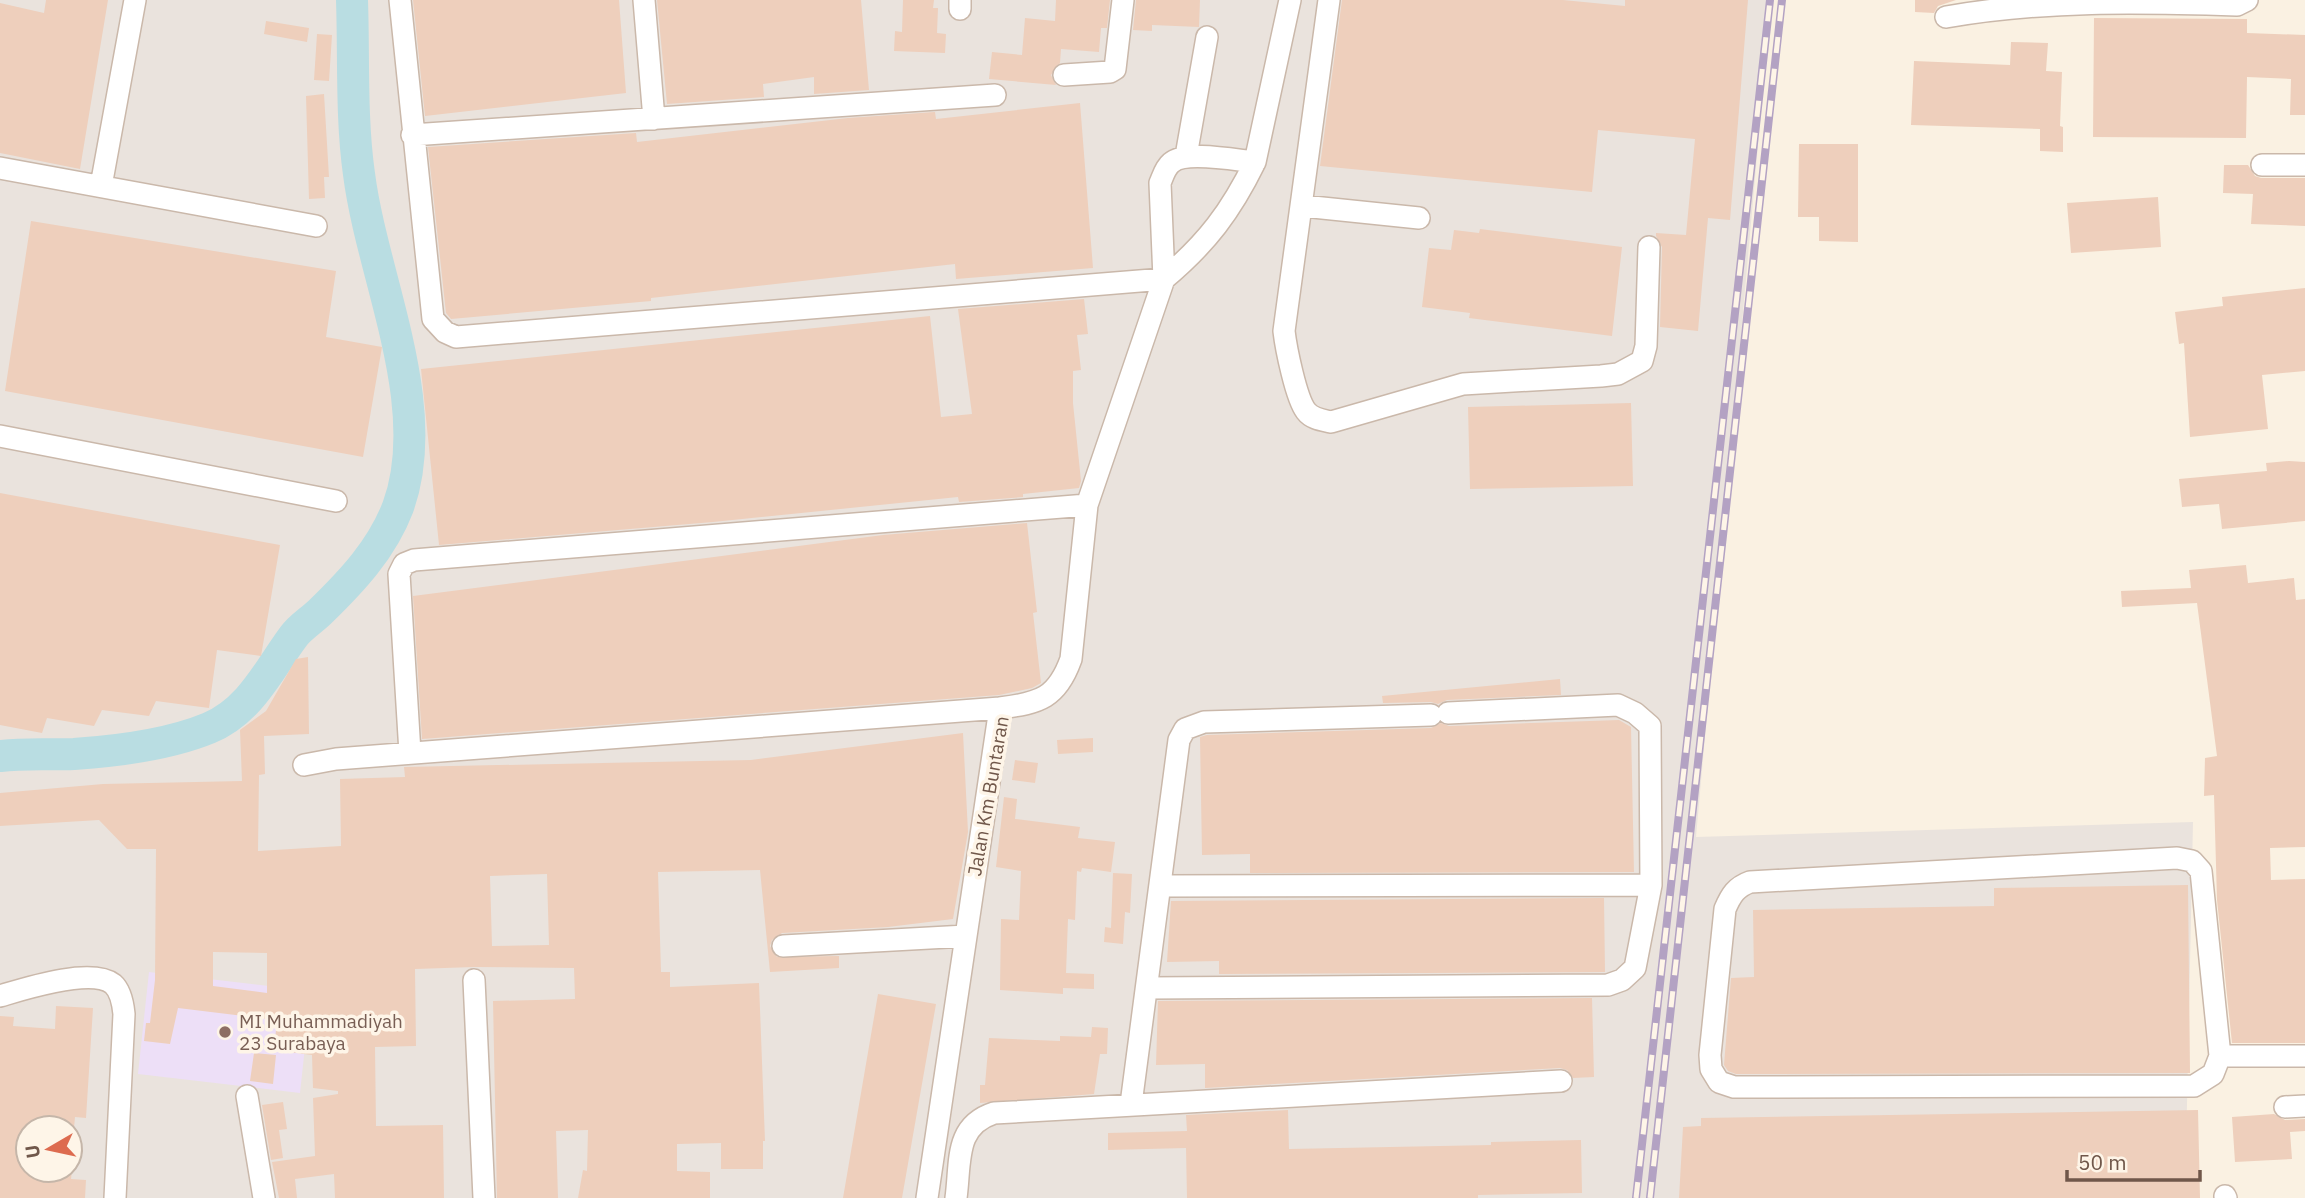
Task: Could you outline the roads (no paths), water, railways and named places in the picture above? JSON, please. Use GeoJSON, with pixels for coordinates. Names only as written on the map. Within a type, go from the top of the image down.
{"type":"FeatureCollection","features":[{"type":"Feature","properties":{"kind":"street"},"geometry":{"type":"LineString","coordinates":[[101,186],[135,0]]}},
{"type":"Feature","properties":{"kind":"street"},"geometry":{"type":"LineString","coordinates":[[400,0],[433,319],[444,332],[456,337],[1164,279],[1191,256],[1224,219],[1255,162],[1290,0]]}},
{"type":"Feature","properties":{"kind":"street"},"geometry":{"type":"LineString","coordinates":[[645,0],[654,119]]}},
{"type":"Feature","properties":{"kind":"street"},"geometry":{"type":"LineString","coordinates":[[1064,75],[1110,72],[1115,69],[1123,0]]}},
{"type":"Feature","properties":{"kind":"street"},"geometry":{"type":"LineString","coordinates":[[1329,0],[1303,206],[1286,309],[1287,354],[1305,411],[1315,418],[1331,422],[1463,384],[1618,374],[1642,361],[1647,346],[1649,247]]}},
{"type":"Feature","properties":{"kind":"street"},"geometry":{"type":"LineString","coordinates":[[1946,17],[2013,7],[2113,1],[2237,5],[2248,0]]}},
{"type":"Feature","properties":{"kind":"street"},"geometry":{"type":"LineString","coordinates":[[1207,37],[1186,156],[1255,162]]}},
{"type":"Feature","properties":{"kind":"street"},"geometry":{"type":"LineString","coordinates":[[412,135],[995,95]]}},
{"type":"Feature","properties":{"kind":"street","name":"Jalan Km Buntaran"},"geometry":{"type":"LineString","coordinates":[[926,1198],[1000,708],[1023,705],[1050,695],[1063,682],[1071,659],[1087,505],[1164,279],[1160,183],[1171,163],[1186,156]]}},
{"type":"Feature","properties":{"kind":"street"},"geometry":{"type":"LineString","coordinates":[[2262,165],[2305,165]]}},
{"type":"Feature","properties":{"kind":"street"},"geometry":{"type":"LineString","coordinates":[[0,168],[316,226]]}},
{"type":"Feature","properties":{"kind":"street"},"geometry":{"type":"LineString","coordinates":[[1303,206],[1419,218]]}},
{"type":"Feature","properties":{"kind":"street"},"geometry":{"type":"LineString","coordinates":[[0,436],[336,501]]}},
{"type":"Feature","properties":{"kind":"street"},"geometry":{"type":"LineString","coordinates":[[410,753],[399,574],[404,564],[414,559],[1087,505]]}},
{"type":"Feature","properties":{"kind":"street"},"geometry":{"type":"LineString","coordinates":[[1131,1104],[1179,740],[1185,729],[1204,722],[1618,705],[1635,713],[1650,726],[1651,885],[1636,968],[1622,980],[1608,985],[1148,988]]}},
{"type":"Feature","properties":{"kind":"street"},"geometry":{"type":"LineString","coordinates":[[304,765],[410,753],[1000,708]]}},
{"type":"Feature","properties":{"kind":"street"},"geometry":{"type":"LineString","coordinates":[[2178,858],[2192,861],[2201,871],[2220,1056],[2213,1074],[2194,1086],[1734,1087],[1719,1082],[1711,1069],[1710,1055],[1725,909],[1731,895],[1750,882],[2178,858]]}},
{"type":"Feature","properties":{"kind":"street"},"geometry":{"type":"LineString","coordinates":[[1160,886],[1651,885]]}},
{"type":"Feature","properties":{"kind":"street"},"geometry":{"type":"LineString","coordinates":[[783,946],[966,936]]}},
{"type":"Feature","properties":{"kind":"street"},"geometry":{"type":"LineString","coordinates":[[0,996],[61,981],[90,978],[109,982],[118,991],[124,1014],[115,1198]]}},
{"type":"Feature","properties":{"kind":"street"},"geometry":{"type":"LineString","coordinates":[[474,980],[484,1198]]}},
{"type":"Feature","properties":{"kind":"street"},"geometry":{"type":"LineString","coordinates":[[2220,1056],[2305,1056]]}},
{"type":"Feature","properties":{"kind":"street"},"geometry":{"type":"LineString","coordinates":[[956,1198],[964,1134],[976,1118],[993,1113],[1561,1081]]}},
{"type":"Feature","properties":{"kind":"street"},"geometry":{"type":"LineString","coordinates":[[247,1096],[264,1198]]}},
{"type":"Feature","properties":{"kind":"waterway"},"geometry":{"type":"LineString","coordinates":[[0,756],[74,754],[143,746],[177,739],[223,721],[257,689],[296,633],[355,576],[384,537],[398,507],[407,468],[409,426],[397,341],[366,214],[356,153],[352,0]]}},
{"type":"Feature","properties":{"kind":"railway"},"geometry":{"type":"LineString","coordinates":[[1636,1198],[1770,0]]}},
{"type":"Feature","properties":{"kind":"railway"},"geometry":{"type":"LineString","coordinates":[[1650,1198],[1782,0]]}},
{"type":"Feature","properties":{"kind":"place","name":"MI Muhammadiyah 23 Surabaya"},"geometry":{"type":"Point","coordinates":[225,1032]}}]}
